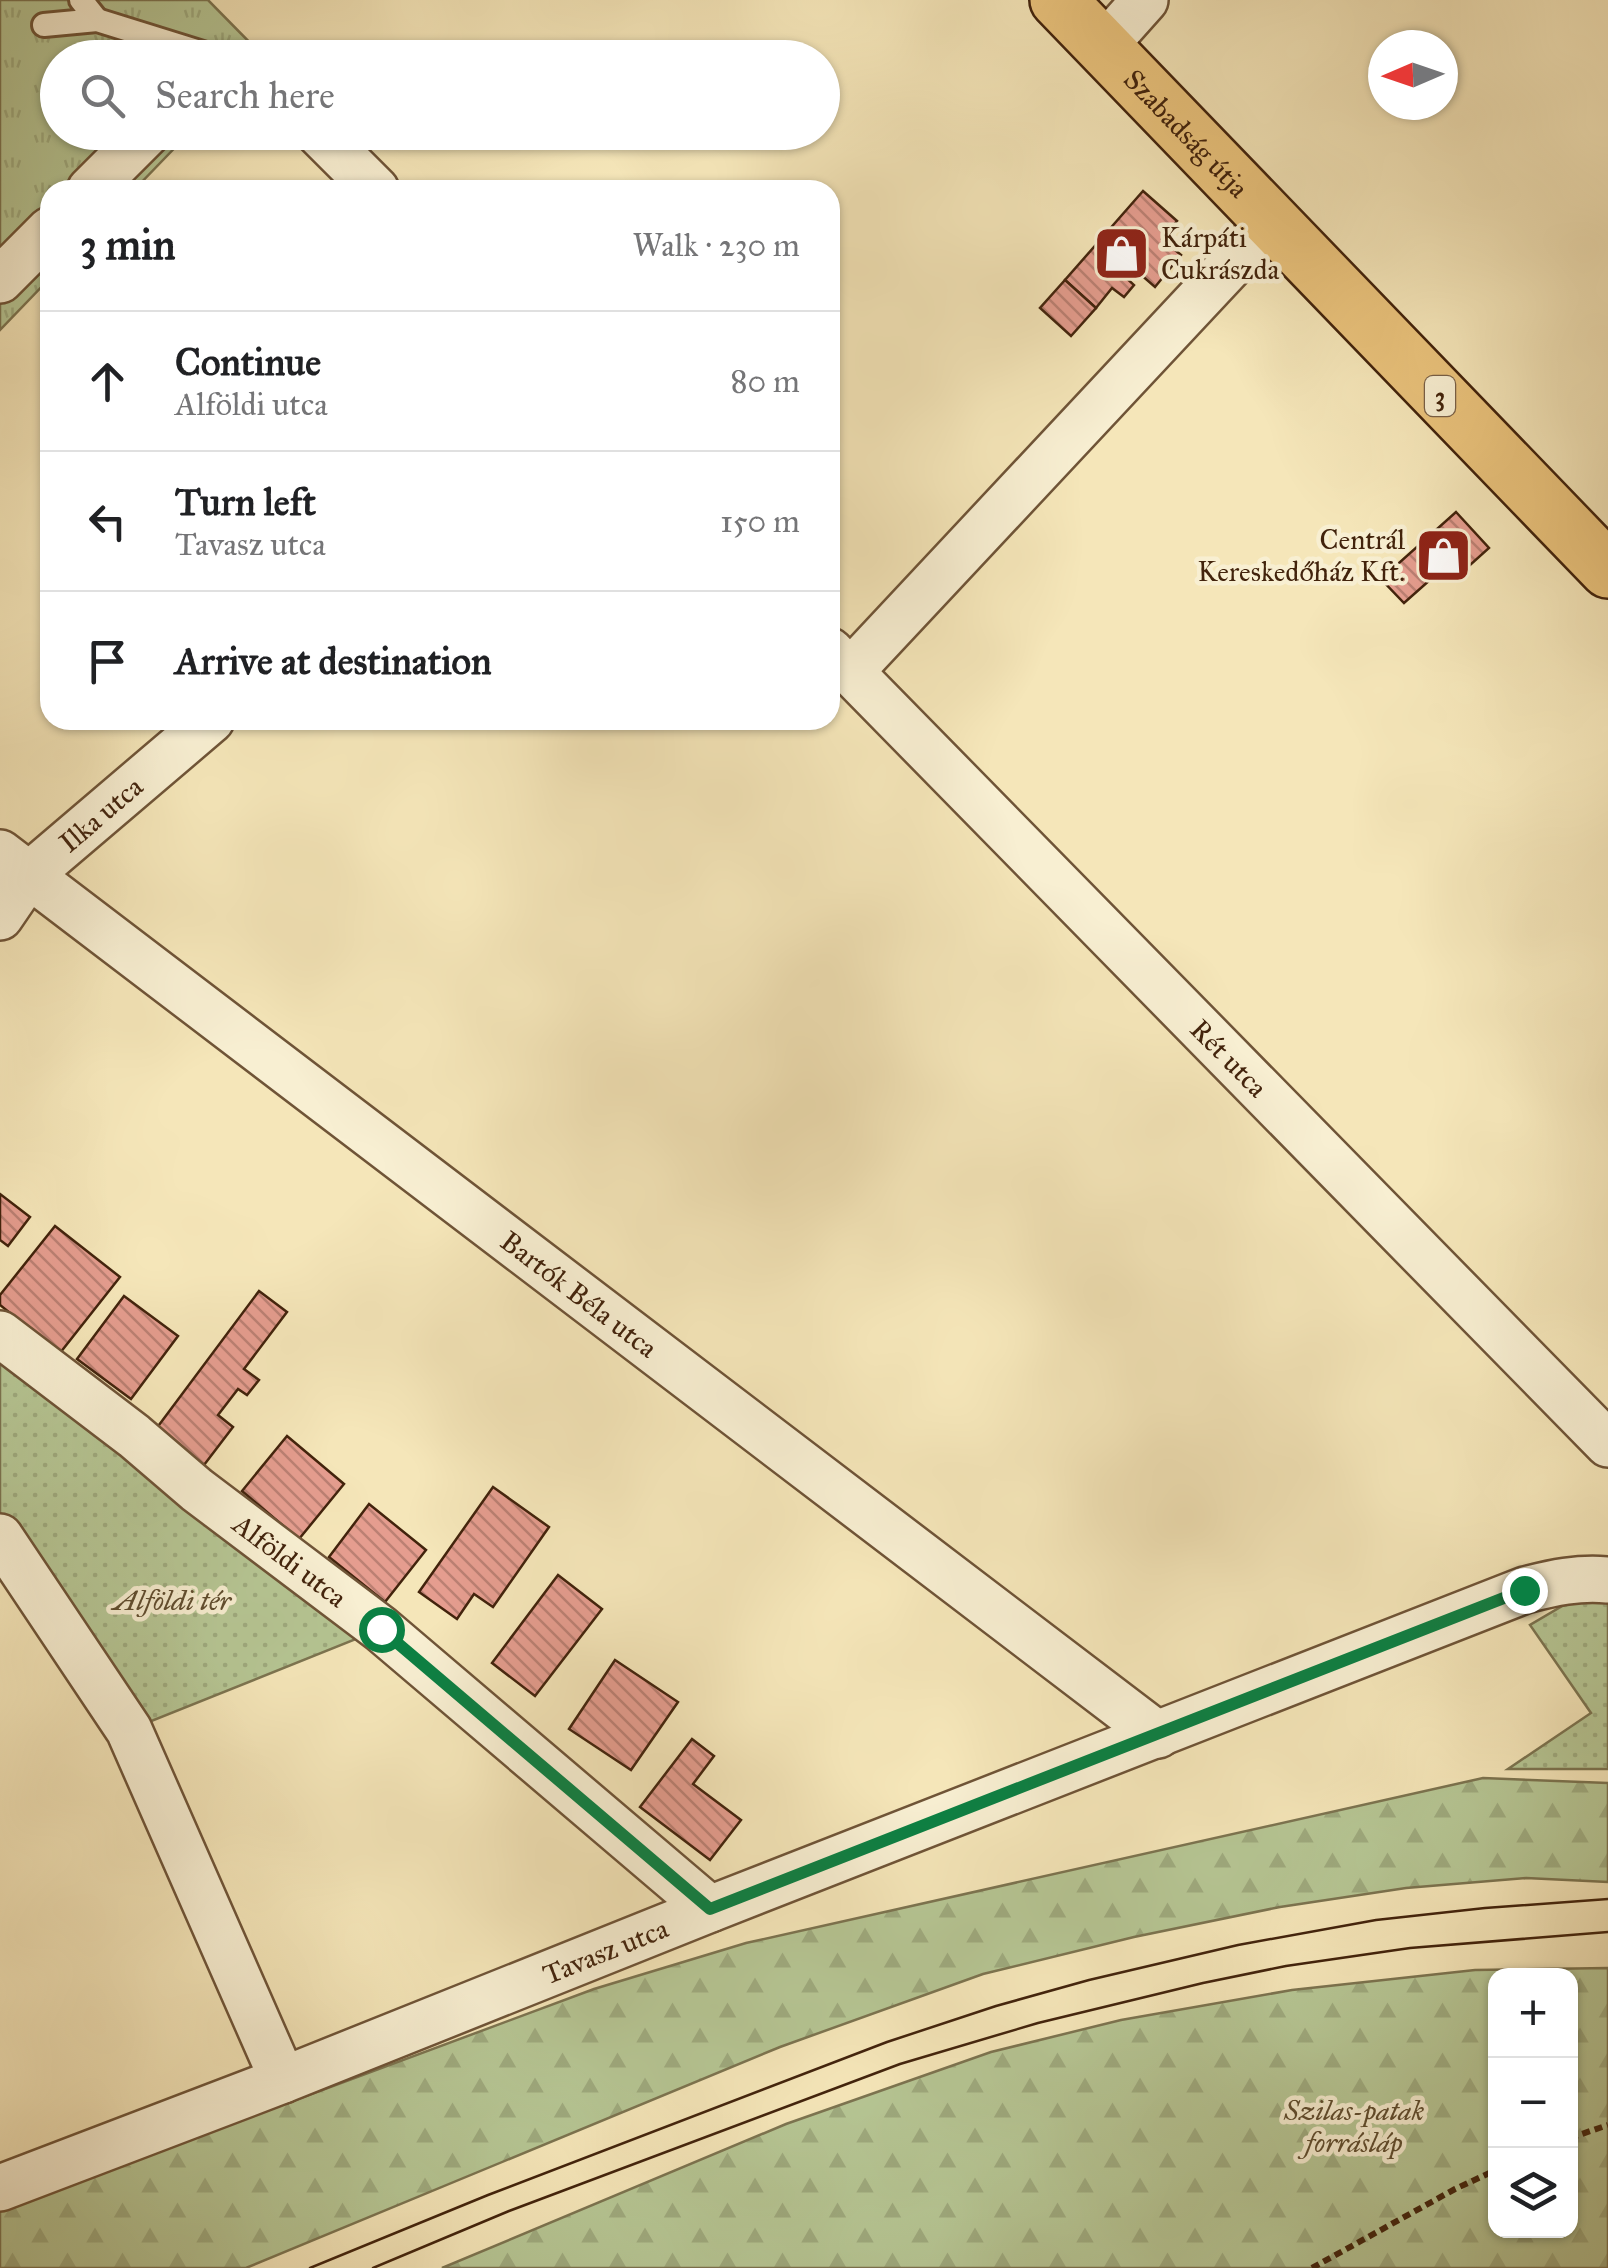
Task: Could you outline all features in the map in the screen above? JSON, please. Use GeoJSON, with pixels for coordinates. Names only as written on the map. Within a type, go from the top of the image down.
{"type":"FeatureCollection","features":[{"type":"Feature","properties":{"kind":"main road","name":"Szabadság útja"},"geometry":{"type":"LineString","coordinates":[[1058,0],[1608,570]]}},
{"type":"Feature","properties":{"kind":"street"},"geometry":{"type":"LineString","coordinates":[[1104,46],[1145,0]]}},
{"type":"Feature","properties":{"kind":"street"},"geometry":{"type":"LineString","coordinates":[[100,180],[130,150]]}},
{"type":"Feature","properties":{"kind":"street"},"geometry":{"type":"LineString","coordinates":[[336,150],[366,180]]}},
{"type":"Feature","properties":{"kind":"street","name":"Rét utca"},"geometry":{"type":"LineString","coordinates":[[1271,222],[840,662],[1608,1444]]}},
{"type":"Feature","properties":{"kind":"street"},"geometry":{"type":"LineString","coordinates":[[0,280],[40,240]]}},
{"type":"Feature","properties":{"kind":"street","name":"Ilka utca"},"geometry":{"type":"LineString","coordinates":[[0,917],[14,865],[197,730]]}},
{"type":"Feature","properties":{"kind":"street","name":"Bartók Béla utca"},"geometry":{"type":"LineString","coordinates":[[14,865],[1158,1734]]}},
{"type":"Feature","properties":{"kind":"street","name":"Alföldi utca"},"geometry":{"type":"LineString","coordinates":[[0,1334],[381,1629],[710,1909]]}},
{"type":"Feature","properties":{"kind":"street"},"geometry":{"type":"LineString","coordinates":[[0,1537],[130,1730],[283,2080]]}},
{"type":"Feature","properties":{"kind":"street","name":"Tavasz utca"},"geometry":{"type":"LineString","coordinates":[[0,2188],[1524,1590],[1592,1578],[1608,1580]]}},
{"type":"Feature","properties":{"kind":"lane"},"geometry":{"type":"LineString","coordinates":[[81,0],[97,20]]}},
{"type":"Feature","properties":{"kind":"lane"},"geometry":{"type":"LineString","coordinates":[[44,25],[97,20],[161,40]]}},
{"type":"Feature","properties":{"kind":"path"},"geometry":{"type":"LineString","coordinates":[[1578,2135],[1608,2125]]}},
{"type":"Feature","properties":{"kind":"path"},"geometry":{"type":"LineString","coordinates":[[1312,2268],[1488,2174]]}},
{"type":"Feature","properties":{"kind":"green space"},"geometry":{"type":"Polygon","coordinates":[[[0,0],[208,0],[247,40],[40,40],[40,150],[173,150],[144,180],[40,180],[40,288],[0,330],[0,0]]]}},
{"type":"Feature","properties":{"kind":"green space","name":"Alföldi tér"},"geometry":{"type":"Polygon","coordinates":[[[0,1333],[381,1629],[129,1730],[0,1537],[0,1333]]]}},
{"type":"Feature","properties":{"kind":"green space"},"geometry":{"type":"Polygon","coordinates":[[[1601,1598],[1608,1601],[1608,1769],[1508,1769],[1591,1713],[1530,1625],[1564,1605],[1601,1598]]]}},
{"type":"Feature","properties":{"kind":"green space"},"geometry":{"type":"Polygon","coordinates":[[[1483,1778],[1608,1783],[1608,1882],[1526,1878],[1406,1888],[1280,1907],[983,1974],[780,2047],[246,2268],[0,2268],[0,2210],[594,1989],[746,1943],[1483,1778]]]}},
{"type":"Feature","properties":{"kind":"green space","name":"Szilas-patak forrásláp"},"geometry":{"type":"Polygon","coordinates":[[[1578,1968],[1608,1968],[1608,2268],[442,2268],[786,2124],[991,2052],[1121,2020],[1292,1990],[1488,1970],[1488,2238],[1578,2238],[1578,1968]]]}},
{"type":"Feature","properties":{"kind":"building"},"geometry":{"type":"Polygon","coordinates":[[[1143,191],[1177,221],[1162,239],[1181,255],[1155,287],[1131,266],[1123,275],[1134,285],[1124,297],[1112,288],[1096,308],[1065,280],[1143,191]]]}},
{"type":"Feature","properties":{"kind":"building"},"geometry":{"type":"Polygon","coordinates":[[[1065,280],[1096,308],[1071,336],[1040,308],[1065,280]]]}},
{"type":"Feature","properties":{"kind":"building","name":"Centrál Kereskedőház Kft."},"geometry":{"type":"Polygon","coordinates":[[[1456,512],[1489,548],[1459,575],[1449,563],[1404,603],[1381,579],[1456,512]]]}},
{"type":"Feature","properties":{"kind":"building"},"geometry":{"type":"Polygon","coordinates":[[[0,1194],[30,1217],[8,1246],[0,1240],[0,1194]]]}},
{"type":"Feature","properties":{"kind":"building"},"geometry":{"type":"Polygon","coordinates":[[[55,1226],[120,1277],[60,1353],[0,1305],[0,1295],[55,1226]]]}},
{"type":"Feature","properties":{"kind":"building"},"geometry":{"type":"Polygon","coordinates":[[[259,1291],[287,1312],[244,1369],[259,1380],[247,1395],[238,1389],[218,1415],[233,1427],[204,1465],[156,1429],[259,1291]]]}},
{"type":"Feature","properties":{"kind":"building"},"geometry":{"type":"Polygon","coordinates":[[[124,1296],[178,1336],[131,1399],[77,1359],[124,1296]]]}},
{"type":"Feature","properties":{"kind":"building"},"geometry":{"type":"Polygon","coordinates":[[[287,1436],[344,1484],[299,1539],[242,1491],[287,1436]]]}},
{"type":"Feature","properties":{"kind":"building"},"geometry":{"type":"Polygon","coordinates":[[[493,1487],[549,1527],[493,1607],[474,1594],[457,1619],[419,1592],[493,1487]]]}},
{"type":"Feature","properties":{"kind":"building"},"geometry":{"type":"Polygon","coordinates":[[[369,1504],[426,1550],[385,1602],[329,1557],[369,1504]]]}},
{"type":"Feature","properties":{"kind":"building"},"geometry":{"type":"Polygon","coordinates":[[[558,1575],[602,1609],[535,1696],[492,1663],[558,1575]]]}},
{"type":"Feature","properties":{"kind":"building"},"geometry":{"type":"Polygon","coordinates":[[[615,1660],[678,1702],[631,1770],[569,1729],[615,1660]]]}},
{"type":"Feature","properties":{"kind":"building"},"geometry":{"type":"Polygon","coordinates":[[[692,1739],[714,1756],[693,1784],[741,1820],[710,1860],[640,1807],[692,1739]]]}},
{"type":"Feature","properties":{"kind":"tram line"},"geometry":{"type":"LineString","coordinates":[[310,2268],[488,2195],[887,2042],[996,2006],[1238,1945],[1376,1920],[1608,1899]]}},
{"type":"Feature","properties":{"kind":"tram line"},"geometry":{"type":"LineString","coordinates":[[373,2268],[509,2211],[900,2064],[1038,2023],[1286,1966],[1410,1948],[1608,1932]]}},
{"type":"Feature","properties":{"kind":"place","name":"Kárpáti Cukrászda"},"geometry":{"type":"Point","coordinates":[1122,253]}},
{"type":"Feature","properties":{"kind":"place","name":"Centrál Kereskedőház Kft."},"geometry":{"type":"Point","coordinates":[1444,555]}},
{"type":"Feature","properties":{"kind":"route"},"geometry":{"type":"LineString","coordinates":[[381,1629],[710,1909],[1524,1590]]}}]}
